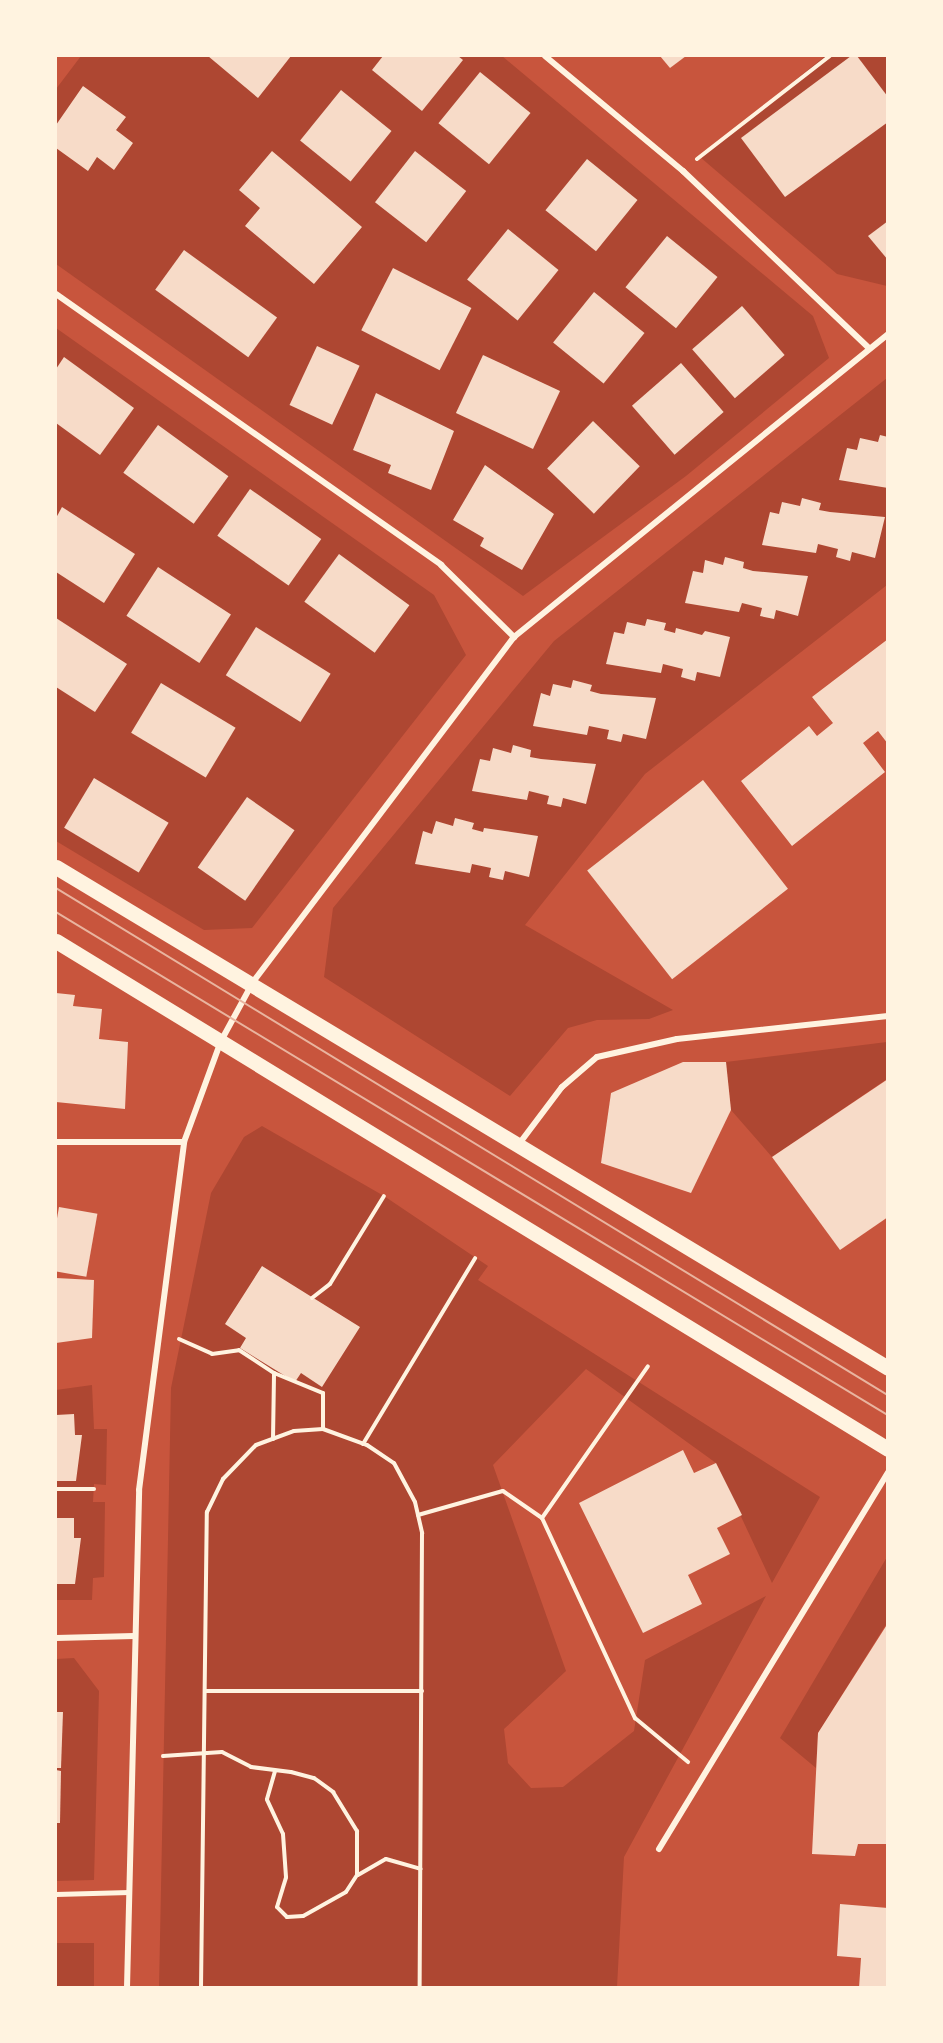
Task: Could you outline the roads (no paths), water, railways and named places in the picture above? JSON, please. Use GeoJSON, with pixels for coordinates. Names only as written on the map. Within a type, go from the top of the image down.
{"type":"FeatureCollection","features":[{"type":"Feature","properties":{"kind":"main road"},"geometry":{"type":"LineString","coordinates":[[56,867],[254,982],[888,1368]]}},
{"type":"Feature","properties":{"kind":"main road"},"geometry":{"type":"LineString","coordinates":[[56,941],[221,1041],[348,1124],[888,1449]]}},
{"type":"Feature","properties":{"kind":"street"},"geometry":{"type":"LineString","coordinates":[[545,56],[683,171],[869,348]]}},
{"type":"Feature","properties":{"kind":"street"},"geometry":{"type":"LineString","coordinates":[[56,294],[441,565],[514,637]]}},
{"type":"Feature","properties":{"kind":"street"},"geometry":{"type":"LineString","coordinates":[[127,1988],[139,1490],[184,1143],[221,1041],[254,982],[514,637],[888,334]]}},
{"type":"Feature","properties":{"kind":"street"},"geometry":{"type":"LineString","coordinates":[[519,1145],[562,1087],[597,1057],[677,1039],[888,1016]]}},
{"type":"Feature","properties":{"kind":"street"},"geometry":{"type":"LineString","coordinates":[[56,1142],[184,1143]]}},
{"type":"Feature","properties":{"kind":"street"},"geometry":{"type":"LineString","coordinates":[[659,1849],[888,1472]]}},
{"type":"Feature","properties":{"kind":"street"},"geometry":{"type":"LineString","coordinates":[[56,1638],[134,1636]]}},
{"type":"Feature","properties":{"kind":"lane"},"geometry":{"type":"LineString","coordinates":[[56,1894],[129,1892]]}},
{"type":"Feature","properties":{"kind":"tram line"},"geometry":{"type":"LineString","coordinates":[[56,888],[888,1395]]}},
{"type":"Feature","properties":{"kind":"tram line"},"geometry":{"type":"LineString","coordinates":[[56,912],[888,1415]]}}]}
